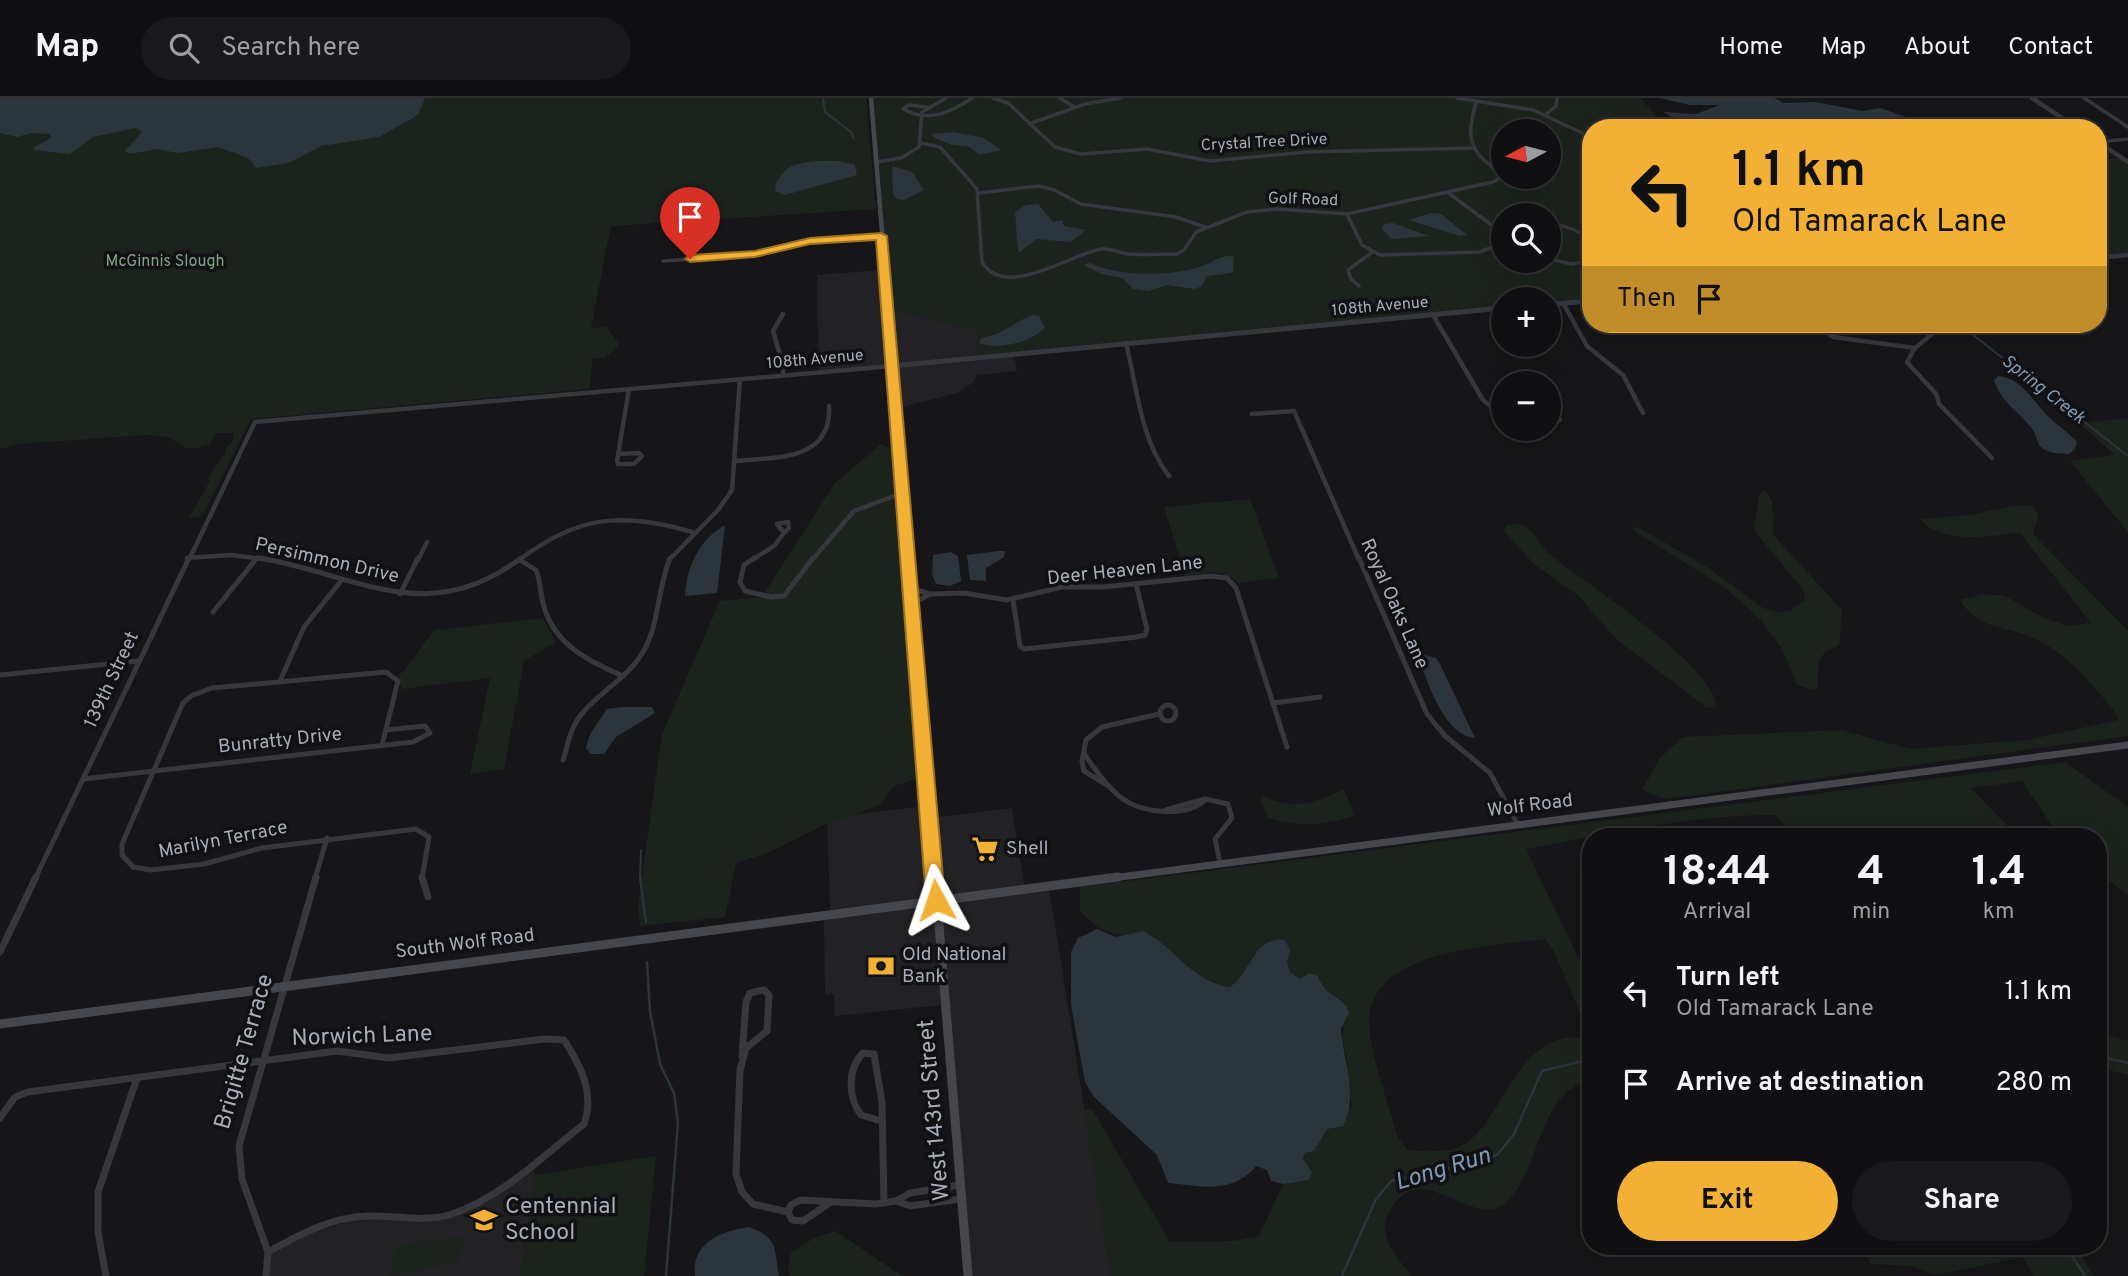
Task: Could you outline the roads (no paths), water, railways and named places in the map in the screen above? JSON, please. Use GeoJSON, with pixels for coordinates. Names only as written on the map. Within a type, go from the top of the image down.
{"type":"FeatureCollection","features":[{"type":"Feature","properties":{"kind":"main road","name":"West 143rd Street"},"geometry":{"type":"LineString","coordinates":[[871,98],[968,1276]]}},
{"type":"Feature","properties":{"kind":"main road","name":"Wolf Road"},"geometry":{"type":"LineString","coordinates":[[936,900],[2128,745]]}},
{"type":"Feature","properties":{"kind":"main road","name":"South Wolf Road"},"geometry":{"type":"LineString","coordinates":[[0,1024],[936,900]]}},
{"type":"Feature","properties":{"kind":"street"},"geometry":{"type":"LineString","coordinates":[[876,162],[908,156],[921,143],[921,118],[928,107],[946,98]]}},
{"type":"Feature","properties":{"kind":"street"},"geometry":{"type":"LineString","coordinates":[[928,107],[917,104],[903,108],[921,118],[938,116],[972,98]]}},
{"type":"Feature","properties":{"kind":"street","name":"Crystal Tree Drive"},"geometry":{"type":"LineString","coordinates":[[993,98],[1008,103],[1055,148],[1081,154],[1147,149],[1210,161],[1307,152],[1473,148]]}},
{"type":"Feature","properties":{"kind":"street"},"geometry":{"type":"LineString","coordinates":[[1060,98],[1073,107]]}},
{"type":"Feature","properties":{"kind":"street"},"geometry":{"type":"LineString","coordinates":[[1029,124],[1097,99],[1120,98]]}},
{"type":"Feature","properties":{"kind":"street"},"geometry":{"type":"LineString","coordinates":[[1457,98],[1533,110],[1582,133]]}},
{"type":"Feature","properties":{"kind":"street"},"geometry":{"type":"LineString","coordinates":[[1545,115],[1556,106],[1557,98]]}},
{"type":"Feature","properties":{"kind":"street"},"geometry":{"type":"LineString","coordinates":[[2032,98],[2064,119]]}},
{"type":"Feature","properties":{"kind":"street"},"geometry":{"type":"LineString","coordinates":[[2084,98],[2128,127]]}},
{"type":"Feature","properties":{"kind":"street"},"geometry":{"type":"LineString","coordinates":[[1473,148],[1468,132],[1476,102]]}},
{"type":"Feature","properties":{"kind":"street"},"geometry":{"type":"LineString","coordinates":[[2107,141],[2128,139]]}},
{"type":"Feature","properties":{"kind":"street"},"geometry":{"type":"LineString","coordinates":[[921,143],[940,147],[979,193],[1038,186],[1054,190],[1075,203],[1176,217],[1205,227]]}},
{"type":"Feature","properties":{"kind":"street","name":"Golf Road"},"geometry":{"type":"LineString","coordinates":[[979,193],[982,262],[989,271],[1004,276],[1026,275],[1103,249],[1129,254],[1177,254],[1184,250],[1190,236],[1205,227],[1247,212],[1268,209],[1347,214],[1500,178],[1496,169],[1473,148]]}},
{"type":"Feature","properties":{"kind":"street"},"geometry":{"type":"LineString","coordinates":[[2107,148],[2128,162]]}},
{"type":"Feature","properties":{"kind":"street"},"geometry":{"type":"LineString","coordinates":[[1447,192],[1491,225]]}},
{"type":"Feature","properties":{"kind":"street"},"geometry":{"type":"LineString","coordinates":[[1347,214],[1361,244],[1371,253],[1390,256],[1479,252],[1491,249]]}},
{"type":"Feature","properties":{"kind":"street"},"geometry":{"type":"LineString","coordinates":[[1561,226],[1582,233]]}},
{"type":"Feature","properties":{"kind":"street"},"geometry":{"type":"LineString","coordinates":[[663,261],[755,254],[794,244],[881,236]]}},
{"type":"Feature","properties":{"kind":"street"},"geometry":{"type":"LineString","coordinates":[[1359,286],[1351,279],[1348,270],[1371,253]]}},
{"type":"Feature","properties":{"kind":"street"},"geometry":{"type":"LineString","coordinates":[[2107,257],[2128,255]]}},
{"type":"Feature","properties":{"kind":"street"},"geometry":{"type":"LineString","coordinates":[[1561,261],[1572,264],[1582,262]]}},
{"type":"Feature","properties":{"kind":"street"},"geometry":{"type":"LineString","coordinates":[[1582,302],[1563,303],[1587,346],[1623,375],[1643,414]]}},
{"type":"Feature","properties":{"kind":"street","name":"108th Avenue"},"geometry":{"type":"LineString","coordinates":[[255,422],[1491,310]]}},
{"type":"Feature","properties":{"kind":"street"},"geometry":{"type":"LineString","coordinates":[[783,314],[771,331],[772,340],[784,355],[783,375]]}},
{"type":"Feature","properties":{"kind":"street"},"geometry":{"type":"LineString","coordinates":[[1433,315],[1486,404],[1491,408]]}},
{"type":"Feature","properties":{"kind":"street"},"geometry":{"type":"LineString","coordinates":[[1827,333],[1833,337],[1915,348]]}},
{"type":"Feature","properties":{"kind":"street"},"geometry":{"type":"LineString","coordinates":[[1932,333],[1915,348],[1907,362],[1937,395],[1939,404],[1992,458]]}},
{"type":"Feature","properties":{"kind":"street"},"geometry":{"type":"LineString","coordinates":[[1126,343],[1134,382],[1157,458],[1169,476]]}},
{"type":"Feature","properties":{"kind":"street"},"geometry":{"type":"LineString","coordinates":[[563,760],[575,723],[623,676],[644,650],[655,626],[667,563],[692,532],[726,500],[734,479],[740,379]]}},
{"type":"Feature","properties":{"kind":"street"},"geometry":{"type":"LineString","coordinates":[[619,454],[639,453],[642,456],[640,461],[622,466],[618,464],[619,454],[629,388]]}},
{"type":"Feature","properties":{"kind":"street"},"geometry":{"type":"LineString","coordinates":[[736,460],[775,457],[807,449],[826,435],[830,426],[829,406]]}},
{"type":"Feature","properties":{"kind":"street","name":"Royal Oaks Lane"},"geometry":{"type":"LineString","coordinates":[[1252,414],[1294,411],[1427,714],[1448,740],[1474,758],[1494,778],[1517,824]]}},
{"type":"Feature","properties":{"kind":"street","name":"139th Street"},"geometry":{"type":"LineString","coordinates":[[0,952],[187,558],[255,422]]}},
{"type":"Feature","properties":{"kind":"street"},"geometry":{"type":"LineString","coordinates":[[784,533],[774,546],[744,565],[740,582],[745,591],[771,597],[784,596],[831,535],[855,511],[902,493]]}},
{"type":"Feature","properties":{"kind":"street","name":"Persimmon Drive"},"geometry":{"type":"LineString","coordinates":[[187,558],[226,555],[257,558],[400,594],[438,593],[474,587],[501,574],[562,531],[597,521],[646,518],[692,532]]}},
{"type":"Feature","properties":{"kind":"street"},"geometry":{"type":"LineString","coordinates":[[400,594],[427,541]]}},
{"type":"Feature","properties":{"kind":"street"},"geometry":{"type":"LineString","coordinates":[[213,612],[222,606],[240,576],[257,558]]}},
{"type":"Feature","properties":{"kind":"street"},"geometry":{"type":"LineString","coordinates":[[520,560],[536,570],[550,620],[566,644],[591,662],[623,676]]}},
{"type":"Feature","properties":{"kind":"street","name":"Deer Heaven Lane"},"geometry":{"type":"LineString","coordinates":[[910,588],[930,594],[956,592],[1013,600],[1062,587],[1136,584],[1211,576],[1231,580],[1287,747]]}},
{"type":"Feature","properties":{"kind":"street"},"geometry":{"type":"LineString","coordinates":[[341,581],[302,624],[280,681],[378,671],[393,676],[397,690],[382,746]]}},
{"type":"Feature","properties":{"kind":"street"},"geometry":{"type":"LineString","coordinates":[[1013,600],[1019,643],[1024,649],[1138,637],[1147,633],[1136,584]]}},
{"type":"Feature","properties":{"kind":"street","name":"Deer Heaven Lane"},"geometry":{"type":"LineString","coordinates":[[912,604],[930,594]]}},
{"type":"Feature","properties":{"kind":"street"},"geometry":{"type":"LineString","coordinates":[[0,675],[138,661]]}},
{"type":"Feature","properties":{"kind":"street","name":"Marilyn Terrace"},"geometry":{"type":"LineString","coordinates":[[280,681],[212,688],[191,696],[183,704],[122,844],[124,859],[138,869],[204,863],[262,848],[405,828],[425,832],[430,844],[422,883],[423,892],[428,897]]}},
{"type":"Feature","properties":{"kind":"street"},"geometry":{"type":"LineString","coordinates":[[1273,703],[1320,697]]}},
{"type":"Feature","properties":{"kind":"street"},"geometry":{"type":"LineString","coordinates":[[1109,786],[1086,774],[1083,766],[1086,740],[1097,729],[1159,714]]}},
{"type":"Feature","properties":{"kind":"street","name":"Bunratty Drive"},"geometry":{"type":"LineString","coordinates":[[83,779],[382,746],[421,740],[430,733],[425,726],[386,730]]}},
{"type":"Feature","properties":{"kind":"street"},"geometry":{"type":"LineString","coordinates":[[1084,753],[1126,803],[1152,810],[1191,810],[1205,800],[1223,801],[1232,812],[1230,822],[1216,836],[1220,863]]}},
{"type":"Feature","properties":{"kind":"street","name":"Brigitte Terrace"},"geometry":{"type":"LineString","coordinates":[[266,1276],[268,1252],[242,1179],[239,1146],[327,838]]}},
{"type":"Feature","properties":{"kind":"street"},"geometry":{"type":"LineString","coordinates":[[743,1056],[747,1048],[762,1036],[769,1024],[769,995],[764,990],[750,993],[746,1002],[736,1162],[738,1185],[748,1202],[755,1206],[788,1212]]}},
{"type":"Feature","properties":{"kind":"street","name":"Norwich Lane"},"geometry":{"type":"LineString","coordinates":[[0,1118],[15,1097],[29,1092],[337,1051],[389,1058],[544,1039],[564,1040],[572,1050],[590,1099],[584,1124],[473,1204],[452,1214],[430,1219],[361,1216],[315,1228],[268,1252]]}},
{"type":"Feature","properties":{"kind":"street"},"geometry":{"type":"LineString","coordinates":[[881,1121],[861,1115],[853,1101],[853,1065],[863,1054],[874,1054],[877,1059],[881,1121],[884,1202]]}},
{"type":"Feature","properties":{"kind":"street"},"geometry":{"type":"LineString","coordinates":[[106,1276],[98,1232],[98,1192],[137,1078]]}},
{"type":"Feature","properties":{"kind":"street"},"geometry":{"type":"LineString","coordinates":[[831,1202],[803,1221],[792,1220],[788,1212],[791,1205],[800,1200],[884,1202],[897,1200],[910,1193],[960,1185]]}},
{"type":"Feature","properties":{"kind":"street"},"geometry":{"type":"LineString","coordinates":[[897,1200],[910,1206],[961,1199]]}},
{"type":"Feature","properties":{"kind":"waterway"},"geometry":{"type":"LineString","coordinates":[[823,98],[825,112],[851,132],[854,139]]}},
{"type":"Feature","properties":{"kind":"waterway","name":"Spring Creek"},"geometry":{"type":"LineString","coordinates":[[1971,333],[2128,456]]}},
{"type":"Feature","properties":{"kind":"waterway"},"geometry":{"type":"LineString","coordinates":[[640,877],[641,850]]}},
{"type":"Feature","properties":{"kind":"waterway"},"geometry":{"type":"LineString","coordinates":[[640,877],[646,922]]}},
{"type":"Feature","properties":{"kind":"waterway"},"geometry":{"type":"LineString","coordinates":[[647,962],[650,1011],[660,1064],[674,1093],[678,1122],[666,1276]]}},
{"type":"Feature","properties":{"kind":"waterway","name":"Long Run"},"geometry":{"type":"LineString","coordinates":[[2107,1058],[2128,1063]]}},
{"type":"Feature","properties":{"kind":"waterway","name":"Long Run"},"geometry":{"type":"LineString","coordinates":[[1342,1276],[1375,1201],[1391,1181],[1482,1161],[1498,1154],[1514,1134],[1542,1071],[1582,1061]]}},
{"type":"Feature","properties":{"kind":"waterway"},"geometry":{"type":"LineString","coordinates":[[2072,1255],[2085,1276]]}},
{"type":"Feature","properties":{"kind":"place","name":"Shell"},"geometry":{"type":"Point","coordinates":[985,849]}},
{"type":"Feature","properties":{"kind":"place","name":"Old National Bank"},"geometry":{"type":"Point","coordinates":[881,966]}},
{"type":"Feature","properties":{"kind":"place","name":"Centennial School"},"geometry":{"type":"Point","coordinates":[484,1220]}},
{"type":"Feature","properties":{"kind":"park label","name":"McGinnis Slough"},"geometry":{"type":"Point","coordinates":[165,262]}}]}
